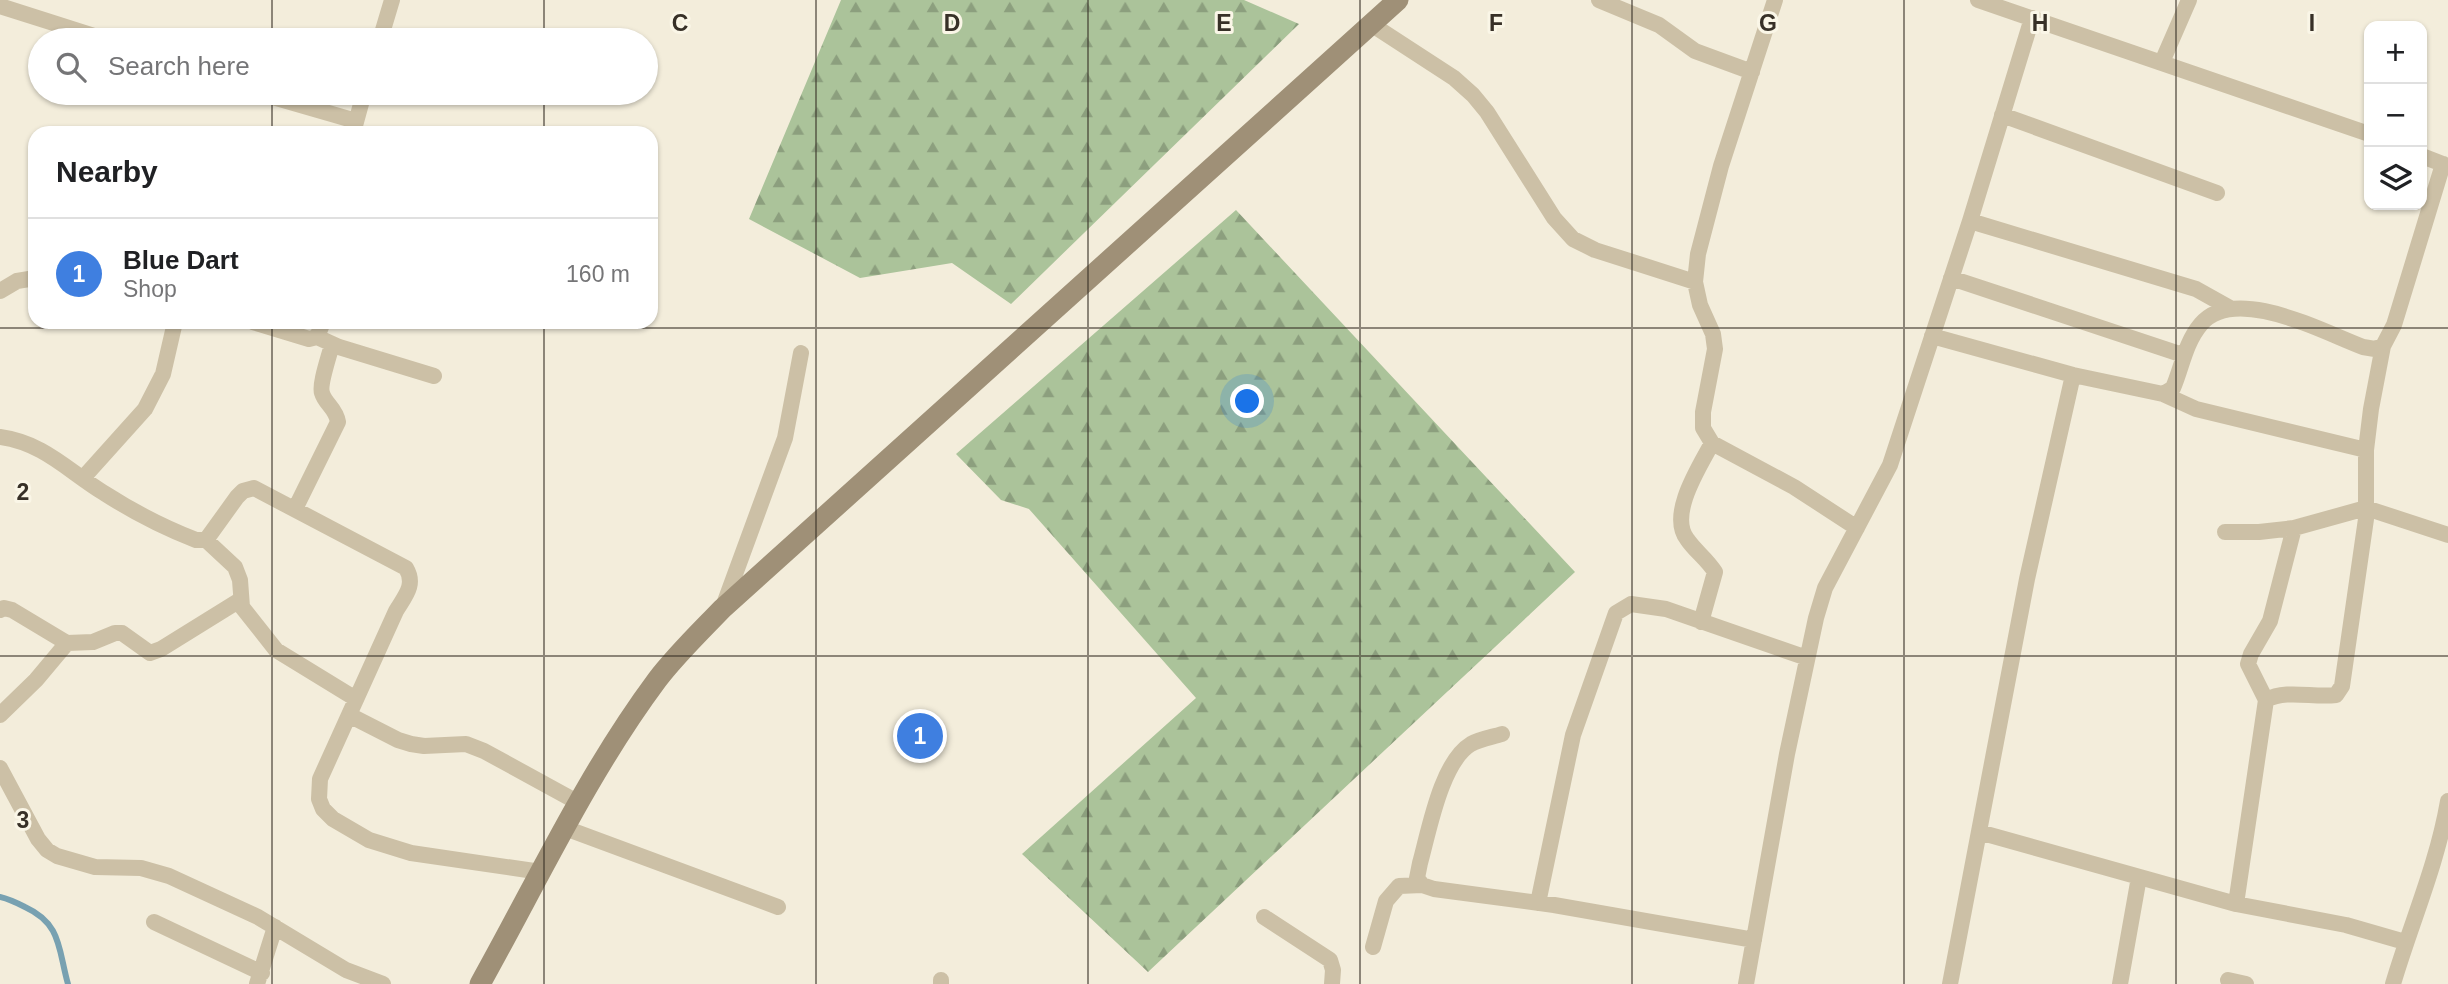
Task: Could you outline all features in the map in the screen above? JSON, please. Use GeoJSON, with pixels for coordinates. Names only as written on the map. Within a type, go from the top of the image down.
{"type":"FeatureCollection","features":[{"type":"Feature","properties":{"kind":"main road"},"geometry":{"type":"LineString","coordinates":[[480,984],[579,803],[631,717],[659,678],[722,609],[1398,0]]}},
{"type":"Feature","properties":{"kind":"main road"},"geometry":{"type":"LineString","coordinates":[[465,984],[494,935],[517,916]]}},
{"type":"Feature","properties":{"kind":"main road"},"geometry":{"type":"LineString","coordinates":[[473,984],[492,950],[517,916]]}},
{"type":"Feature","properties":{"kind":"main road"},"geometry":{"type":"LineString","coordinates":[[488,984],[510,944],[517,916]]}},
{"type":"Feature","properties":{"kind":"street"},"geometry":{"type":"LineString","coordinates":[[384,28],[392,0]]}},
{"type":"Feature","properties":{"kind":"street"},"geometry":{"type":"LineString","coordinates":[[1599,0],[1659,25],[1695,51],[1752,72]]}},
{"type":"Feature","properties":{"kind":"street"},"geometry":{"type":"LineString","coordinates":[[1775,0],[1721,166],[1698,254],[1695,282],[1700,305],[1713,334],[1715,349],[1703,412],[1703,428],[1712,443],[1794,486],[1857,528]]}},
{"type":"Feature","properties":{"kind":"street"},"geometry":{"type":"LineString","coordinates":[[1978,0],[2364,132]]}},
{"type":"Feature","properties":{"kind":"street"},"geometry":{"type":"LineString","coordinates":[[2162,62],[2189,0]]}},
{"type":"Feature","properties":{"kind":"street"},"geometry":{"type":"LineString","coordinates":[[0,6],[69,28]]}},
{"type":"Feature","properties":{"kind":"street"},"geometry":{"type":"LineString","coordinates":[[1746,984],[1787,754],[1825,588],[1890,465],[2032,18]]}},
{"type":"Feature","properties":{"kind":"street"},"geometry":{"type":"LineString","coordinates":[[1371,24],[1454,78],[1474,95],[1554,218],[1573,239],[1595,250],[1695,282]]}},
{"type":"Feature","properties":{"kind":"street"},"geometry":{"type":"LineString","coordinates":[[293,105],[351,126]]}},
{"type":"Feature","properties":{"kind":"street"},"geometry":{"type":"LineString","coordinates":[[354,126],[360,105]]}},
{"type":"Feature","properties":{"kind":"street"},"geometry":{"type":"LineString","coordinates":[[2002,115],[2217,193]]}},
{"type":"Feature","properties":{"kind":"street"},"geometry":{"type":"LineString","coordinates":[[2266,700],[2277,695],[2336,695],[2342,686],[2363,546],[2366,450],[2383,346],[2394,325],[2445,165],[2427,158]]}},
{"type":"Feature","properties":{"kind":"street"},"geometry":{"type":"LineString","coordinates":[[1970,220],[2196,289],[2230,308]]}},
{"type":"Feature","properties":{"kind":"street"},"geometry":{"type":"LineString","coordinates":[[1951,278],[2183,355]]}},
{"type":"Feature","properties":{"kind":"street"},"geometry":{"type":"LineString","coordinates":[[0,291],[17,281],[28,279]]}},
{"type":"Feature","properties":{"kind":"street"},"geometry":{"type":"LineString","coordinates":[[2164,394],[2173,388],[2183,355],[2200,325],[2211,314],[2230,308],[2262,310],[2363,347],[2375,349],[2383,346]]}},
{"type":"Feature","properties":{"kind":"street"},"geometry":{"type":"LineString","coordinates":[[83,478],[145,409],[163,374],[173,329]]}},
{"type":"Feature","properties":{"kind":"street"},"geometry":{"type":"LineString","coordinates":[[274,329],[300,338],[324,334],[435,376]]}},
{"type":"Feature","properties":{"kind":"street"},"geometry":{"type":"LineString","coordinates":[[295,509],[338,422],[322,393],[324,334]]}},
{"type":"Feature","properties":{"kind":"street"},"geometry":{"type":"LineString","coordinates":[[1932,335],[2073,375],[2164,394],[2196,409],[2366,450]]}},
{"type":"Feature","properties":{"kind":"street"},"geometry":{"type":"LineString","coordinates":[[722,609],[785,438],[801,353]]}},
{"type":"Feature","properties":{"kind":"street"},"geometry":{"type":"LineString","coordinates":[[1950,984],[2027,579],[2073,375]]}},
{"type":"Feature","properties":{"kind":"street"},"geometry":{"type":"LineString","coordinates":[[0,437],[50,454],[103,493],[184,536],[206,540],[235,567],[240,580],[240,600],[255,625],[276,650],[356,699]]}},
{"type":"Feature","properties":{"kind":"street"},"geometry":{"type":"LineString","coordinates":[[1701,622],[1715,572],[1685,537],[1681,506],[1712,443]]}},
{"type":"Feature","properties":{"kind":"street"},"geometry":{"type":"LineString","coordinates":[[206,540],[237,497],[243,491],[254,488],[406,568],[411,577],[411,585],[396,611],[318,788],[323,809],[333,819],[387,848],[541,872]]}},
{"type":"Feature","properties":{"kind":"street"},"geometry":{"type":"LineString","coordinates":[[2225,532],[2294,528],[2366,508],[2448,535]]}},
{"type":"Feature","properties":{"kind":"street"},"geometry":{"type":"LineString","coordinates":[[2236,904],[2266,700],[2248,664],[2250,654],[2270,621],[2294,528]]}},
{"type":"Feature","properties":{"kind":"street"},"geometry":{"type":"LineString","coordinates":[[0,610],[12,610],[67,643],[93,642],[122,633],[150,653],[161,649],[240,600]]}},
{"type":"Feature","properties":{"kind":"street"},"geometry":{"type":"LineString","coordinates":[[1538,903],[1573,736],[1616,613],[1631,604],[1666,609],[1807,659]]}},
{"type":"Feature","properties":{"kind":"street"},"geometry":{"type":"LineString","coordinates":[[0,715],[36,680],[67,643]]}},
{"type":"Feature","properties":{"kind":"street"},"geometry":{"type":"LineString","coordinates":[[349,715],[411,744],[466,744],[484,751],[579,803]]}},
{"type":"Feature","properties":{"kind":"street"},"geometry":{"type":"LineString","coordinates":[[1422,885],[1417,878],[1420,863],[1447,772],[1458,755],[1472,744],[1503,734]]}},
{"type":"Feature","properties":{"kind":"street"},"geometry":{"type":"LineString","coordinates":[[0,768],[38,839],[47,850],[57,856],[95,867],[141,868],[169,876],[275,927],[346,970],[383,984]]}},
{"type":"Feature","properties":{"kind":"street"},"geometry":{"type":"LineString","coordinates":[[2393,984],[2441,842],[2448,802]]}},
{"type":"Feature","properties":{"kind":"street"},"geometry":{"type":"LineString","coordinates":[[565,828],[778,907]]}},
{"type":"Feature","properties":{"kind":"street"},"geometry":{"type":"LineString","coordinates":[[1979,832],[2236,904],[2346,925],[2405,943]]}},
{"type":"Feature","properties":{"kind":"street"},"geometry":{"type":"LineString","coordinates":[[2120,984],[2139,877]]}},
{"type":"Feature","properties":{"kind":"street"},"geometry":{"type":"LineString","coordinates":[[1373,947],[1386,901],[1399,886],[1422,885],[1754,940]]}},
{"type":"Feature","properties":{"kind":"street"},"geometry":{"type":"LineString","coordinates":[[1264,917],[1330,960],[1333,970],[1332,984]]}},
{"type":"Feature","properties":{"kind":"street"},"geometry":{"type":"LineString","coordinates":[[154,922],[259,979],[275,927]]}},
{"type":"Feature","properties":{"kind":"street"},"geometry":{"type":"LineString","coordinates":[[2228,980],[2246,984]]}},
{"type":"Feature","properties":{"kind":"green space"},"geometry":{"type":"Polygon","coordinates":[[[841,0],[1244,0],[1299,24],[1011,304],[952,263],[860,278],[749,219],[841,0]]]}},
{"type":"Feature","properties":{"kind":"green space"},"geometry":{"type":"Polygon","coordinates":[[[1236,210],[1575,572],[1148,972],[1022,854],[1196,698],[1029,509],[1001,500],[956,454],[1236,210]]]}},
{"type":"Feature","properties":{"kind":"waterway"},"geometry":{"type":"LineString","coordinates":[[0,897],[25,907],[46,921],[57,939],[68,984]]}},
{"type":"Feature","properties":{"kind":"place","name":"Blue Dart"},"geometry":{"type":"Point","coordinates":[920,736]}}]}
